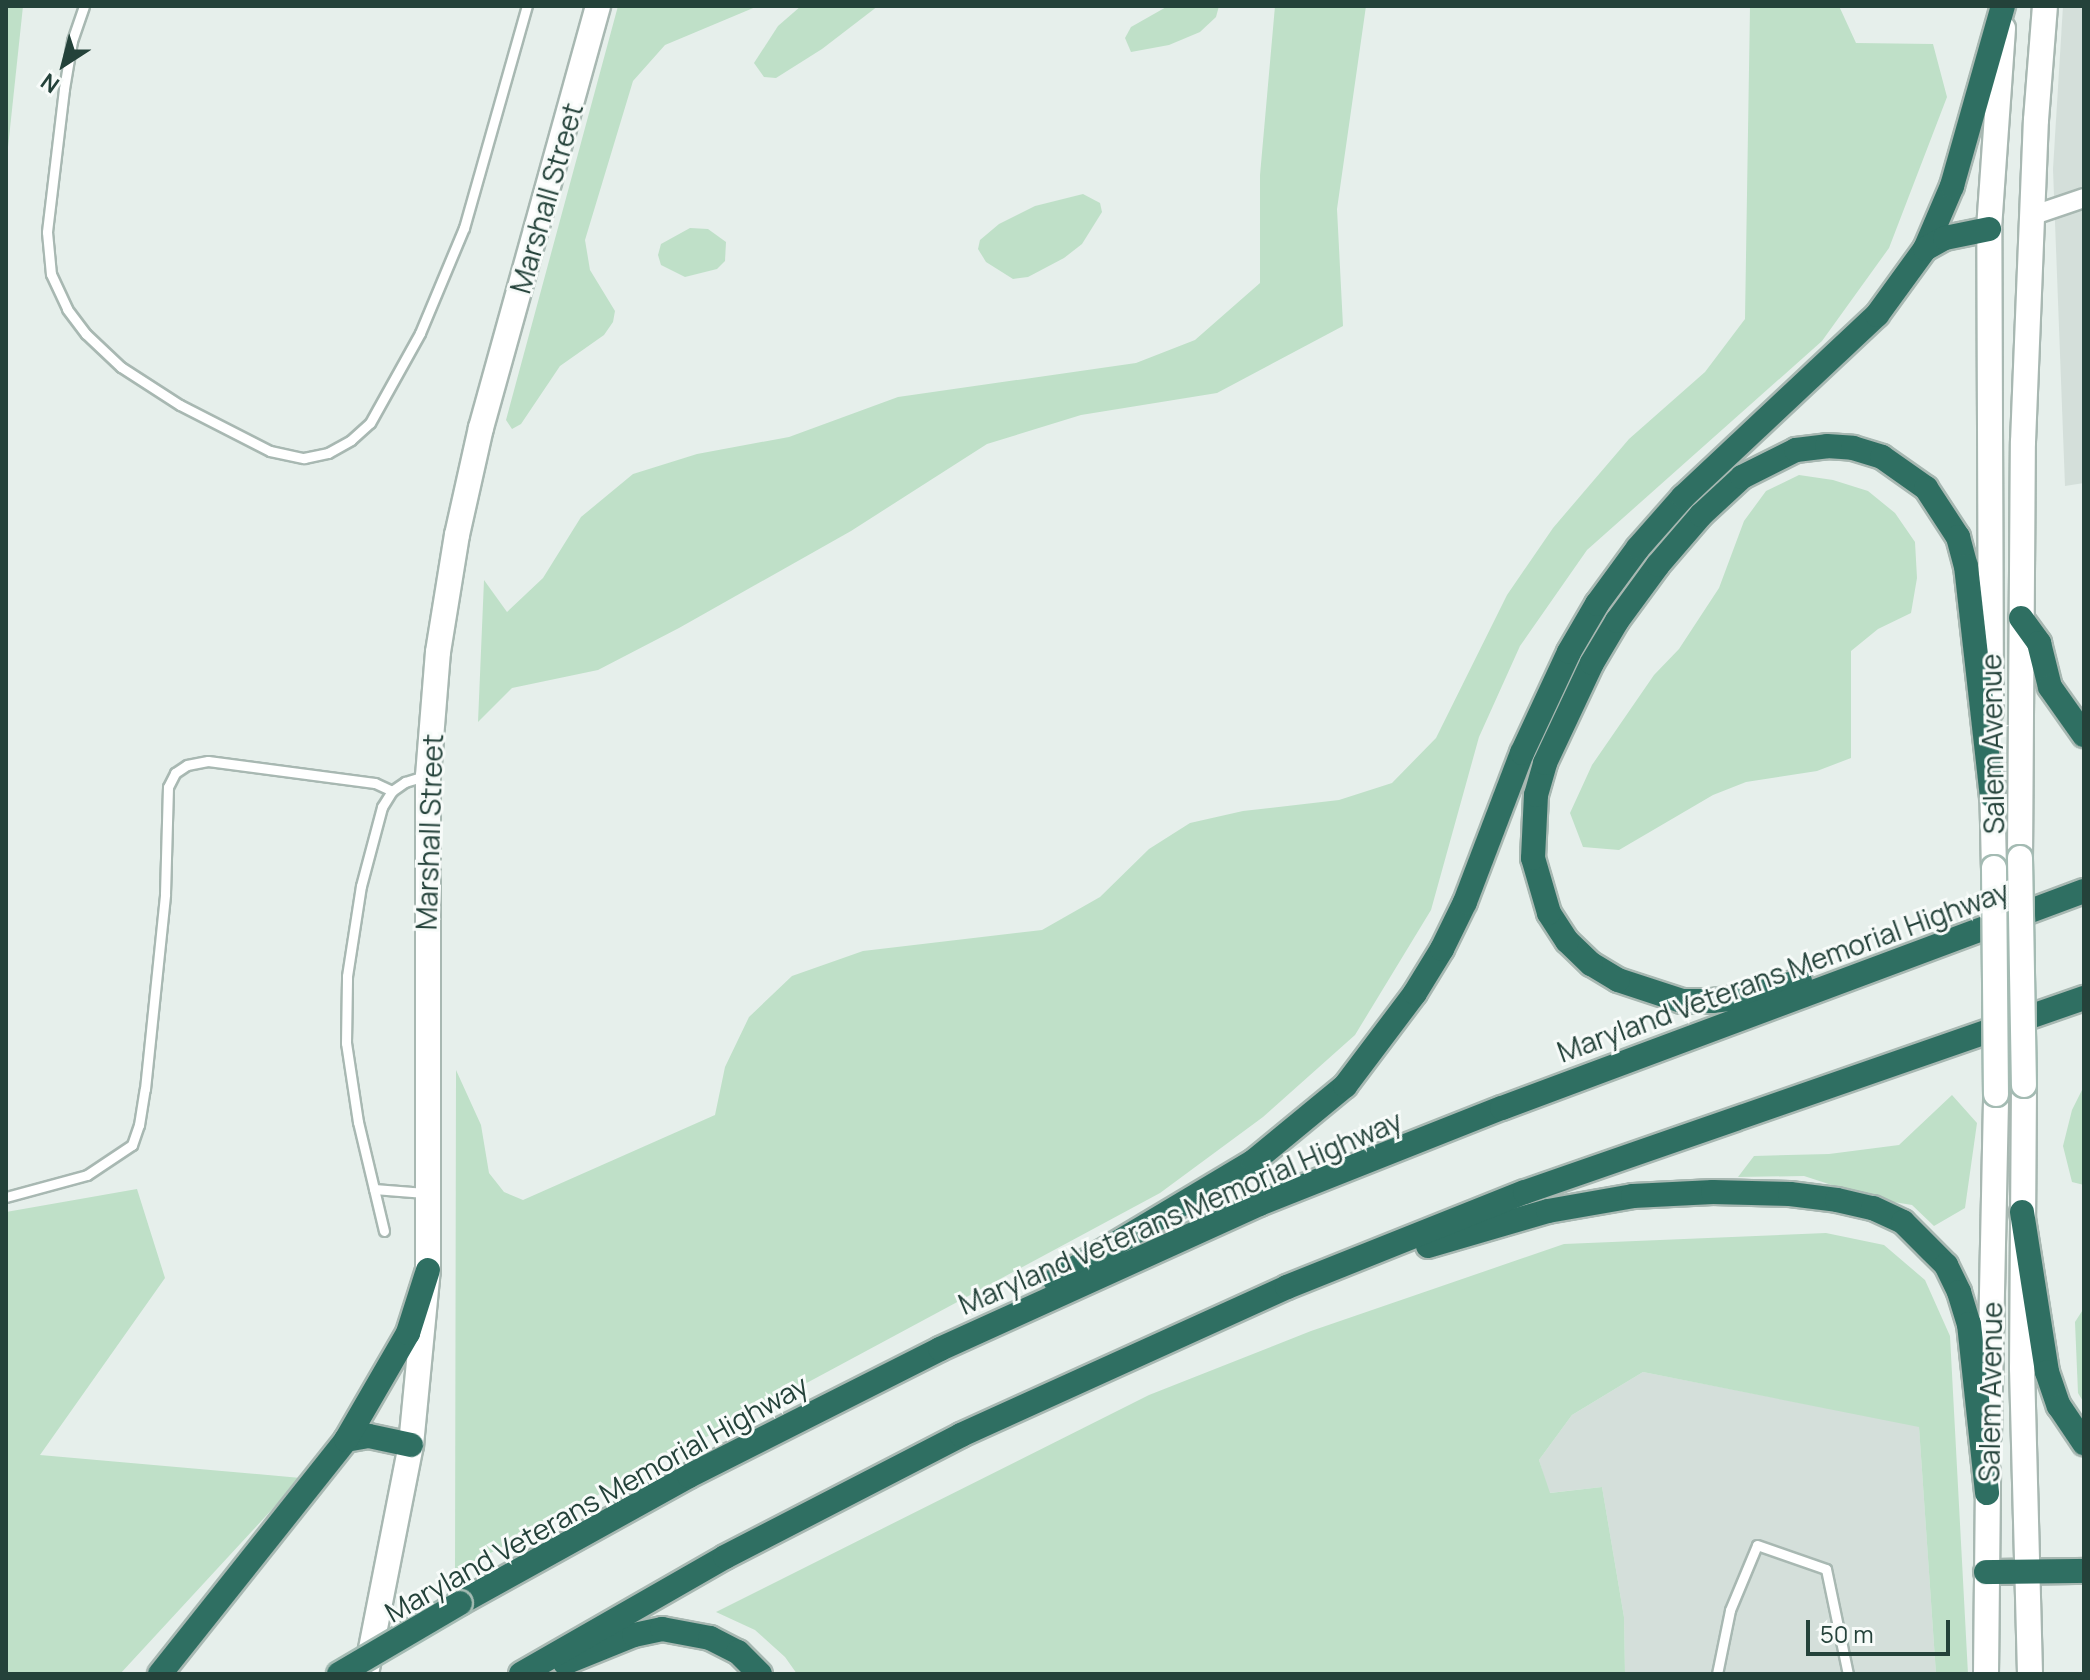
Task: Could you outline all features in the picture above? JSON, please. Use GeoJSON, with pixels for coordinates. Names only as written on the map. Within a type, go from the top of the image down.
{"type":"FeatureCollection","features":[{"type":"Feature","properties":{"kind":"highway"},"geometry":{"type":"LineString","coordinates":[[940,1349],[1254,1161],[1345,1086],[1381,1041],[1442,949],[1465,902],[1544,703],[1597,604],[1683,497],[1877,315],[1925,249],[1956,174],[2004,6]]}},
{"type":"Feature","properties":{"kind":"highway"},"geometry":{"type":"LineString","coordinates":[[1925,249],[1945,238],[1989,229]]}},
{"type":"Feature","properties":{"kind":"highway"},"geometry":{"type":"LineString","coordinates":[[1960,937],[1745,997],[1682,1001],[1652,994],[1591,964],[1567,941],[1549,913],[1533,858],[1536,795],[1568,710],[1592,663],[1617,621],[1658,565],[1701,515],[1742,477],[1796,450],[1827,446],[1853,448],[1882,457],[1907,472],[1926,488],[1958,537],[1966,566],[1992,796]]}},
{"type":"Feature","properties":{"kind":"highway"},"geometry":{"type":"LineString","coordinates":[[2021,618],[2039,643],[2050,687],[2084,735]]}},
{"type":"Feature","properties":{"kind":"highway","name":"Maryland Veterans Memorial Highway"},"geometry":{"type":"LineString","coordinates":[[339,1674],[689,1476],[940,1349],[1259,1204],[1502,1108],[2084,891]]}},
{"type":"Feature","properties":{"kind":"highway"},"geometry":{"type":"LineString","coordinates":[[521,1674],[725,1557],[961,1435],[1287,1287],[1525,1192],[2041,1012],[2084,1000]]}},
{"type":"Feature","properties":{"kind":"highway"},"geometry":{"type":"LineString","coordinates":[[1287,1287],[1548,1211],[1633,1196],[1713,1192],[1790,1194],[1873,1208],[1903,1222],[1927,1243],[1946,1265],[1959,1292],[1969,1324],[1987,1493]]}},
{"type":"Feature","properties":{"kind":"highway"},"geometry":{"type":"LineString","coordinates":[[2022,1212],[2047,1372],[2059,1406],[2084,1443]]}},
{"type":"Feature","properties":{"kind":"highway"},"geometry":{"type":"LineString","coordinates":[[160,1674],[346,1440],[408,1333],[428,1270]]}},
{"type":"Feature","properties":{"kind":"highway"},"geometry":{"type":"LineString","coordinates":[[346,1440],[369,1436],[411,1445]]}},
{"type":"Feature","properties":{"kind":"highway"},"geometry":{"type":"LineString","coordinates":[[1986,1572],[2084,1571]]}},
{"type":"Feature","properties":{"kind":"highway"},"geometry":{"type":"LineString","coordinates":[[537,1674],[634,1635],[662,1629],[710,1638],[738,1652],[760,1674]]}},
{"type":"Feature","properties":{"kind":"main road","name":"Marshall Street"},"geometry":{"type":"LineString","coordinates":[[366,1674],[411,1445],[428,1270],[428,776],[438,652],[457,535],[481,428],[598,6]]}},
{"type":"Feature","properties":{"kind":"main road","name":"Salem Avenue"},"geometry":{"type":"LineString","coordinates":[[1986,1674],[1996,1094],[1989,229],[2004,6]]}},
{"type":"Feature","properties":{"kind":"main road","name":"Salem Avenue"},"geometry":{"type":"LineString","coordinates":[[2030,1674],[2022,1212],[2021,618],[2031,216],[2045,6]]}},
{"type":"Feature","properties":{"kind":"main road"},"geometry":{"type":"LineString","coordinates":[[1989,229],[2031,216]]}},
{"type":"Feature","properties":{"kind":"street"},"geometry":{"type":"LineString","coordinates":[[2031,216],[2084,198]]}},
{"type":"Feature","properties":{"kind":"lane"},"geometry":{"type":"LineString","coordinates":[[84,6],[72,41],[64,89],[47,232],[51,274],[67,309],[86,334],[121,367],[180,405],[270,451],[304,458],[328,453],[351,440],[370,423],[414,344],[464,228],[527,6]]}},
{"type":"Feature","properties":{"kind":"lane"},"geometry":{"type":"LineString","coordinates":[[6,1197],[87,1175],[132,1145],[145,1089],[165,894],[168,787],[175,773],[187,765],[208,761],[375,783],[392,791]]}},
{"type":"Feature","properties":{"kind":"lane"},"geometry":{"type":"LineString","coordinates":[[384,1231],[358,1122],[346,1043],[347,976],[361,886],[382,807],[392,791],[405,782],[428,776]]}},
{"type":"Feature","properties":{"kind":"lane"},"geometry":{"type":"LineString","coordinates":[[374,1189],[428,1193]]}},
{"type":"Feature","properties":{"kind":"lane"},"geometry":{"type":"LineString","coordinates":[[1717,1674],[1730,1610],[1757,1545],[1826,1569],[1848,1674]]}},
{"type":"Feature","properties":{"kind":"shaded area"},"geometry":{"type":"Polygon","coordinates":[[[2063,6],[2084,6],[2084,483],[2065,486],[2053,169],[2063,6]]]}},
{"type":"Feature","properties":{"kind":"shaded area"},"geometry":{"type":"Polygon","coordinates":[[[1643,1372],[1919,1426],[1936,1674],[1625,1674],[1624,1617],[1602,1487],[1549,1493],[1539,1460],[1572,1415],[1643,1372]]]}},
{"type":"Feature","properties":{"kind":"green space"},"geometry":{"type":"Polygon","coordinates":[[[6,6],[23,6],[6,166],[6,6]]]}},
{"type":"Feature","properties":{"kind":"green space"},"geometry":{"type":"Polygon","coordinates":[[[618,6],[758,6],[665,45],[633,81],[585,240],[590,270],[615,311],[613,322],[604,335],[560,366],[521,424],[512,429],[506,420],[618,6]]]}},
{"type":"Feature","properties":{"kind":"green space"},"geometry":{"type":"Polygon","coordinates":[[[801,6],[878,6],[822,49],[776,78],[764,77],[754,63],[778,26],[801,6]]]}},
{"type":"Feature","properties":{"kind":"green space"},"geometry":{"type":"Polygon","coordinates":[[[1168,6],[1219,6],[1216,17],[1200,32],[1169,45],[1131,52],[1125,38],[1131,27],[1168,6]]]}},
{"type":"Feature","properties":{"kind":"green space"},"geometry":{"type":"Polygon","coordinates":[[[1275,6],[1366,6],[1337,209],[1343,326],[1217,393],[1081,415],[987,444],[851,531],[679,628],[598,670],[512,688],[478,722],[484,580],[507,612],[543,578],[581,517],[633,474],[697,454],[789,437],[898,397],[1136,363],[1195,340],[1260,283],[1260,175],[1275,6]]]}},
{"type":"Feature","properties":{"kind":"green space"},"geometry":{"type":"Polygon","coordinates":[[[1750,6],[1839,6],[1856,43],[1933,44],[1947,97],[1889,248],[1822,341],[1587,550],[1520,646],[1479,737],[1431,910],[1355,1035],[1263,1117],[1160,1193],[455,1572],[456,1070],[481,1125],[489,1173],[504,1192],[523,1200],[715,1115],[725,1067],[749,1017],[792,976],[863,951],[1042,930],[1100,897],[1149,849],[1190,823],[1243,811],[1339,800],[1392,783],[1436,738],[1507,595],[1553,528],[1629,439],[1705,372],[1745,319],[1750,6]]]}},
{"type":"Feature","properties":{"kind":"green space"},"geometry":{"type":"Polygon","coordinates":[[[1083,194],[1100,203],[1102,212],[1082,244],[1064,258],[1028,277],[1013,279],[986,262],[978,249],[980,240],[999,224],[1035,206],[1083,194]]]}},
{"type":"Feature","properties":{"kind":"green space"},"geometry":{"type":"Polygon","coordinates":[[[690,228],[708,229],[726,242],[725,261],[717,269],[685,277],[661,265],[658,255],[661,244],[690,228]]]}},
{"type":"Feature","properties":{"kind":"green space"},"geometry":{"type":"Polygon","coordinates":[[[1799,475],[1833,480],[1868,491],[1895,513],[1915,542],[1917,578],[1911,613],[1878,629],[1851,651],[1851,758],[1817,771],[1746,782],[1713,795],[1619,850],[1583,847],[1570,813],[1592,765],[1654,675],[1679,649],[1719,588],[1744,521],[1766,491],[1799,475]]]}},
{"type":"Feature","properties":{"kind":"green space"},"geometry":{"type":"Polygon","coordinates":[[[2084,1086],[2084,1185],[2072,1182],[2063,1146],[2072,1110],[2084,1086]]]}},
{"type":"Feature","properties":{"kind":"green space"},"geometry":{"type":"Polygon","coordinates":[[[1952,1095],[1977,1123],[1965,1208],[1934,1226],[1912,1205],[1875,1199],[1804,1176],[1738,1177],[1754,1156],[1829,1154],[1899,1145],[1952,1095]]]}},
{"type":"Feature","properties":{"kind":"green space"},"geometry":{"type":"Polygon","coordinates":[[[137,1189],[165,1278],[40,1455],[301,1478],[120,1674],[6,1674],[6,1212],[137,1189]]]}},
{"type":"Feature","properties":{"kind":"green space"},"geometry":{"type":"Polygon","coordinates":[[[1826,1233],[1884,1245],[1925,1280],[1950,1336],[1968,1674],[1936,1674],[1919,1427],[1643,1372],[1572,1415],[1539,1460],[1550,1493],[1602,1487],[1624,1617],[1625,1674],[797,1674],[785,1657],[755,1630],[716,1612],[1149,1395],[1311,1331],[1564,1244],[1826,1233]]]}},
{"type":"Feature","properties":{"kind":"green space"},"geometry":{"type":"Polygon","coordinates":[[[2084,1308],[2084,1403],[2078,1393],[2075,1322],[2084,1308]]]}}]}
